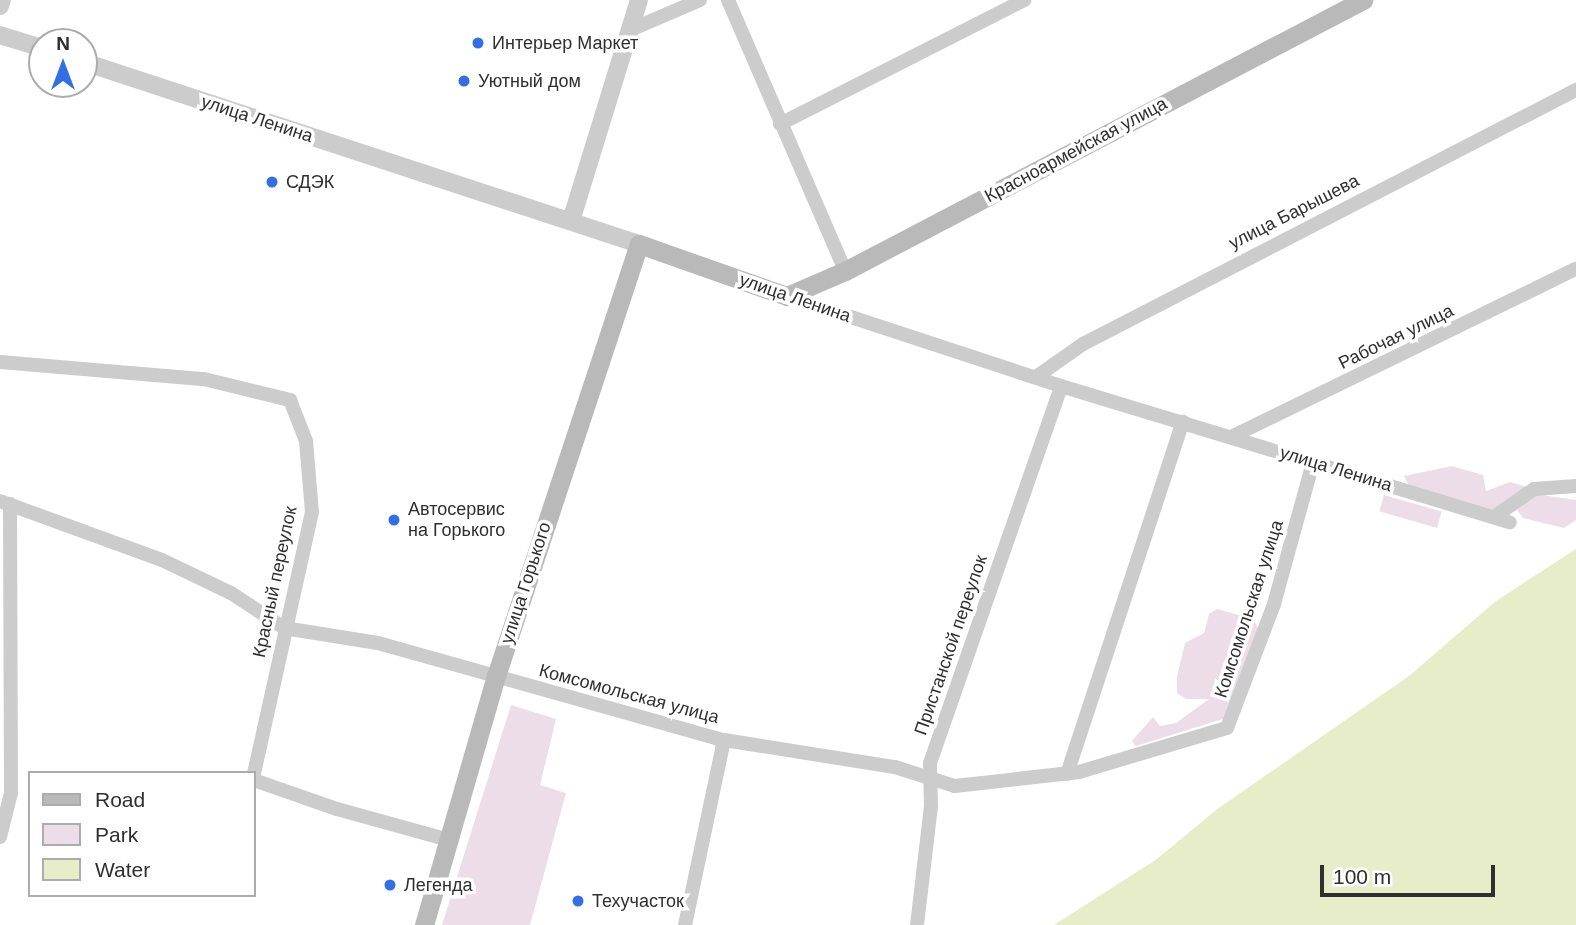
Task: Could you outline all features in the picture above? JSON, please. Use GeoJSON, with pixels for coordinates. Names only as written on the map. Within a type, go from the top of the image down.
{"type":"FeatureCollection","features":[{"type":"Feature","properties":{"kind":"main road","name":"Красноармейская улица"},"geometry":{"type":"LineString","coordinates":[[787,296],[845,271],[1363,0]]}},
{"type":"Feature","properties":{"kind":"main road","name":"улица Ленина"},"geometry":{"type":"LineString","coordinates":[[639,244],[787,296]]}},
{"type":"Feature","properties":{"kind":"main road","name":"улица Горького"},"geometry":{"type":"LineString","coordinates":[[424,925],[452,841],[496,676],[639,244]]}},
{"type":"Feature","properties":{"kind":"street"},"geometry":{"type":"LineString","coordinates":[[0,6],[2,0]]}},
{"type":"Feature","properties":{"kind":"street"},"geometry":{"type":"LineString","coordinates":[[571,221],[639,0]]}},
{"type":"Feature","properties":{"kind":"street"},"geometry":{"type":"LineString","coordinates":[[630,30],[700,0]]}},
{"type":"Feature","properties":{"kind":"street"},"geometry":{"type":"LineString","coordinates":[[728,0],[845,271]]}},
{"type":"Feature","properties":{"kind":"street"},"geometry":{"type":"LineString","coordinates":[[780,124],[1024,0]]}},
{"type":"Feature","properties":{"kind":"street"},"geometry":{"type":"LineString","coordinates":[[0,35],[28,44]]}},
{"type":"Feature","properties":{"kind":"street","name":"улица Ленина"},"geometry":{"type":"LineString","coordinates":[[98,67],[639,244]]}},
{"type":"Feature","properties":{"kind":"street","name":"улица Барышева"},"geometry":{"type":"LineString","coordinates":[[1036,377],[1083,344],[1576,90]]}},
{"type":"Feature","properties":{"kind":"street","name":"Рабочая улица"},"geometry":{"type":"LineString","coordinates":[[1231,437],[1576,269]]}},
{"type":"Feature","properties":{"kind":"street","name":"улица Ленина"},"geometry":{"type":"LineString","coordinates":[[787,296],[1061,386],[1510,522]]}},
{"type":"Feature","properties":{"kind":"street","name":"Красный переулок"},"geometry":{"type":"LineString","coordinates":[[0,362],[204,379],[290,400],[306,441],[313,512],[284,628],[254,771]]}},
{"type":"Feature","properties":{"kind":"street","name":"Пристанской переулок"},"geometry":{"type":"LineString","coordinates":[[917,925],[930,762],[1061,386]]}},
{"type":"Feature","properties":{"kind":"street"},"geometry":{"type":"LineString","coordinates":[[1067,774],[1183,422]]}},
{"type":"Feature","properties":{"kind":"street","name":"Комсомольская улица"},"geometry":{"type":"LineString","coordinates":[[5,503],[162,560],[231,593],[284,628],[378,643],[724,740],[895,767],[954,786],[1067,774],[1227,727],[1274,604],[1313,462]]}},
{"type":"Feature","properties":{"kind":"street"},"geometry":{"type":"LineString","coordinates":[[1494,517],[1534,489],[1576,486]]}},
{"type":"Feature","properties":{"kind":"street"},"geometry":{"type":"LineString","coordinates":[[0,836],[11,793],[5,503]]}},
{"type":"Feature","properties":{"kind":"street"},"geometry":{"type":"LineString","coordinates":[[685,925],[724,740]]}},
{"type":"Feature","properties":{"kind":"street"},"geometry":{"type":"LineString","coordinates":[[256,781],[337,809],[452,841]]}},
{"type":"Feature","properties":{"kind":"green space"},"geometry":{"type":"Polygon","coordinates":[[[1452,466],[1483,475],[1486,491],[1510,482],[1527,487],[1495,515],[1410,488],[1404,476],[1452,466]]]}},
{"type":"Feature","properties":{"kind":"green space"},"geometry":{"type":"Polygon","coordinates":[[[1535,494],[1576,500],[1576,520],[1564,528],[1523,518],[1517,510],[1535,494]]]}},
{"type":"Feature","properties":{"kind":"green space"},"geometry":{"type":"Polygon","coordinates":[[[1384,495],[1442,512],[1437,528],[1379,511],[1384,495]]]}},
{"type":"Feature","properties":{"kind":"green space"},"geometry":{"type":"Polygon","coordinates":[[[1217,609],[1253,619],[1258,628],[1226,718],[1136,746],[1132,741],[1153,717],[1160,726],[1176,723],[1209,699],[1186,699],[1177,693],[1177,677],[1185,643],[1204,633],[1209,614],[1217,609]]]}},
{"type":"Feature","properties":{"kind":"green space"},"geometry":{"type":"Polygon","coordinates":[[[511,705],[556,719],[540,785],[566,793],[530,925],[442,925],[511,705]]]}},
{"type":"Feature","properties":{"kind":"water"},"geometry":{"type":"Polygon","coordinates":[[[1576,549],[1576,925],[1054,925],[1157,859],[1216,810],[1409,676],[1496,601],[1576,549]]]}},
{"type":"Feature","properties":{"kind":"place","name":"Интерьер Маркет"},"geometry":{"type":"Point","coordinates":[478,43]}},
{"type":"Feature","properties":{"kind":"place","name":"Уютный дом"},"geometry":{"type":"Point","coordinates":[464,81]}},
{"type":"Feature","properties":{"kind":"place","name":"СДЭК"},"geometry":{"type":"Point","coordinates":[272,182]}},
{"type":"Feature","properties":{"kind":"place","name":"Автосервис на Горького"},"geometry":{"type":"Point","coordinates":[394,520]}},
{"type":"Feature","properties":{"kind":"place","name":"Легенда"},"geometry":{"type":"Point","coordinates":[390,885]}},
{"type":"Feature","properties":{"kind":"place","name":"Техучасток"},"geometry":{"type":"Point","coordinates":[578,901]}}]}
